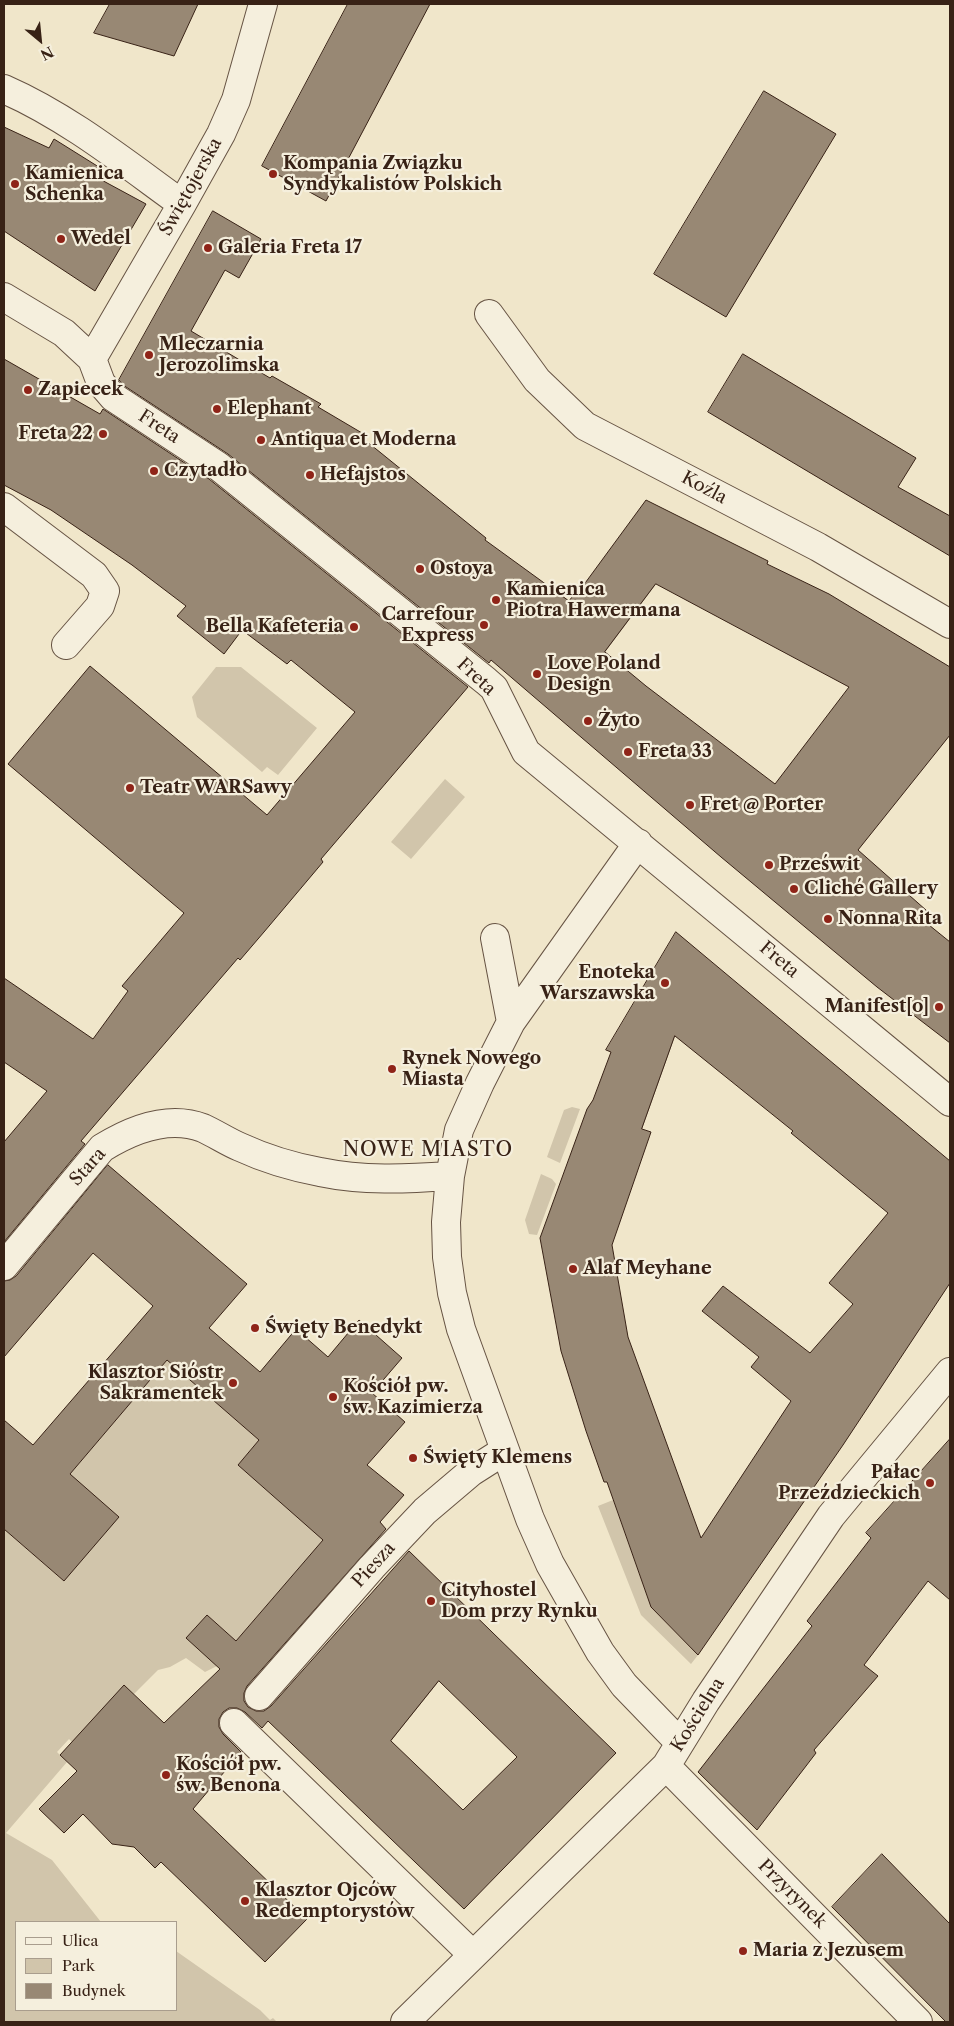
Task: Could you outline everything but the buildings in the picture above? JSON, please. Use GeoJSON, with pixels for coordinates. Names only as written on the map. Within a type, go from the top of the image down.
{"type":"FeatureCollection","features":[{"type":"Feature","properties":{"kind":"street","name":"Świętojerska"},"geometry":{"type":"LineString","coordinates":[[92,359],[221,134],[236,100],[263,4]]}},
{"type":"Feature","properties":{"kind":"street"},"geometry":{"type":"LineString","coordinates":[[4,89],[56,116],[182,204]]}},
{"type":"Feature","properties":{"kind":"street","name":"Freta"},"geometry":{"type":"LineString","coordinates":[[4,297],[64,333],[92,359],[101,383],[113,397],[218,466],[494,688],[526,752],[950,1102]]}},
{"type":"Feature","properties":{"kind":"street","name":"Koźla"},"geometry":{"type":"LineString","coordinates":[[489,314],[538,380],[585,426],[818,547],[950,624]]}},
{"type":"Feature","properties":{"kind":"street"},"geometry":{"type":"LineString","coordinates":[[4,507],[94,575],[105,591],[100,606],[66,645]]}},
{"type":"Feature","properties":{"kind":"street"},"geometry":{"type":"LineString","coordinates":[[638,843],[511,1022],[480,1083],[460,1130],[450,1176],[446,1222],[447,1258],[452,1293],[461,1329],[504,1451],[530,1519],[550,1564],[600,1652],[624,1685],[680,1742]]}},
{"type":"Feature","properties":{"kind":"street"},"geometry":{"type":"LineString","coordinates":[[495,938],[511,1022]]}},
{"type":"Feature","properties":{"kind":"street","name":"Stara"},"geometry":{"type":"LineString","coordinates":[[4,1266],[102,1148],[138,1129],[164,1124],[186,1124],[203,1128],[248,1150],[280,1162],[321,1172],[364,1178],[407,1179],[450,1176]]}},
{"type":"Feature","properties":{"kind":"street","name":"Kościelna"},"geometry":{"type":"LineString","coordinates":[[405,2022],[666,1766],[706,1700],[831,1516],[950,1372]]}},
{"type":"Feature","properties":{"kind":"street","name":"Piesza"},"geometry":{"type":"LineString","coordinates":[[259,1696],[372,1567],[425,1511],[471,1472],[504,1451]]}},
{"type":"Feature","properties":{"kind":"street"},"geometry":{"type":"LineString","coordinates":[[234,1723],[473,1955]]}},
{"type":"Feature","properties":{"kind":"street","name":"Przyrynek"},"geometry":{"type":"LineString","coordinates":[[666,1766],[918,2022]]}},
{"type":"Feature","properties":{"kind":"green space"},"geometry":{"type":"Polygon","coordinates":[[[216,667],[241,667],[317,728],[278,775],[267,767],[262,772],[197,717],[192,697],[216,667]]]}},
{"type":"Feature","properties":{"kind":"green space"},"geometry":{"type":"Polygon","coordinates":[[[445,779],[465,797],[411,859],[391,842],[445,779]]]}},
{"type":"Feature","properties":{"kind":"green space"},"geometry":{"type":"Polygon","coordinates":[[[572,1107],[580,1109],[560,1163],[547,1157],[564,1110],[572,1107]]]}},
{"type":"Feature","properties":{"kind":"green space"},"geometry":{"type":"Polygon","coordinates":[[[541,1174],[552,1179],[556,1184],[537,1235],[529,1234],[525,1220],[541,1174]]]}},
{"type":"Feature","properties":{"kind":"green space"},"geometry":{"type":"Polygon","coordinates":[[[167,1360],[259,1440],[238,1465],[286,1507],[332,1530],[236,1641],[207,1615],[187,1638],[217,1666],[205,1672],[186,1658],[170,1667],[158,1670],[79,1749],[69,1739],[57,1752],[67,1762],[6,1833],[52,1860],[100,1921],[15,1921],[15,2011],[178,2011],[178,1952],[260,2010],[270,2020],[273,2018],[277,2022],[4,2022],[4,1529],[64,1581],[70,1474],[167,1360]]]}},
{"type":"Feature","properties":{"kind":"green space"},"geometry":{"type":"Polygon","coordinates":[[[613,1500],[651,1607],[698,1655],[691,1664],[641,1615],[598,1506],[613,1500]]]}},
{"type":"Feature","properties":{"kind":"place","name":"Kompania Związku Syndykalistów Polskich"},"geometry":{"type":"Point","coordinates":[273,174]}},
{"type":"Feature","properties":{"kind":"place","name":"Kamienica Schenka"},"geometry":{"type":"Point","coordinates":[15,184]}},
{"type":"Feature","properties":{"kind":"place","name":"Wedel"},"geometry":{"type":"Point","coordinates":[61,239]}},
{"type":"Feature","properties":{"kind":"place","name":"Galeria Freta 17"},"geometry":{"type":"Point","coordinates":[208,248]}},
{"type":"Feature","properties":{"kind":"place","name":"Mleczarnia Jerozolimska"},"geometry":{"type":"Point","coordinates":[149,355]}},
{"type":"Feature","properties":{"kind":"place","name":"Zapiecek"},"geometry":{"type":"Point","coordinates":[28,390]}},
{"type":"Feature","properties":{"kind":"place","name":"Elephant"},"geometry":{"type":"Point","coordinates":[217,409]}},
{"type":"Feature","properties":{"kind":"place","name":"Freta 22"},"geometry":{"type":"Point","coordinates":[103,434]}},
{"type":"Feature","properties":{"kind":"place","name":"Antiqua et Moderna"},"geometry":{"type":"Point","coordinates":[261,440]}},
{"type":"Feature","properties":{"kind":"place","name":"Czytadło"},"geometry":{"type":"Point","coordinates":[154,471]}},
{"type":"Feature","properties":{"kind":"place","name":"Hefajstos"},"geometry":{"type":"Point","coordinates":[310,475]}},
{"type":"Feature","properties":{"kind":"place","name":"Ostoya"},"geometry":{"type":"Point","coordinates":[420,569]}},
{"type":"Feature","properties":{"kind":"place","name":"Kamienica Piotra Hawermana"},"geometry":{"type":"Point","coordinates":[496,600]}},
{"type":"Feature","properties":{"kind":"place","name":"Carrefour Express"},"geometry":{"type":"Point","coordinates":[484,625]}},
{"type":"Feature","properties":{"kind":"place","name":"Bella Kafeteria"},"geometry":{"type":"Point","coordinates":[354,627]}},
{"type":"Feature","properties":{"kind":"place","name":"Love Poland Design"},"geometry":{"type":"Point","coordinates":[537,674]}},
{"type":"Feature","properties":{"kind":"place","name":"Żyto"},"geometry":{"type":"Point","coordinates":[588,721]}},
{"type":"Feature","properties":{"kind":"place","name":"Freta 33"},"geometry":{"type":"Point","coordinates":[628,752]}},
{"type":"Feature","properties":{"kind":"place","name":"Teatr WARSawy"},"geometry":{"type":"Point","coordinates":[130,788]}},
{"type":"Feature","properties":{"kind":"place","name":"Fret @ Porter"},"geometry":{"type":"Point","coordinates":[690,805]}},
{"type":"Feature","properties":{"kind":"place","name":"Prześwit"},"geometry":{"type":"Point","coordinates":[769,865]}},
{"type":"Feature","properties":{"kind":"place","name":"Cliché Gallery"},"geometry":{"type":"Point","coordinates":[794,889]}},
{"type":"Feature","properties":{"kind":"place","name":"Nonna Rita"},"geometry":{"type":"Point","coordinates":[828,919]}},
{"type":"Feature","properties":{"kind":"place","name":"Enoteka Warszawska"},"geometry":{"type":"Point","coordinates":[665,983]}},
{"type":"Feature","properties":{"kind":"place","name":"Manifest[o]"},"geometry":{"type":"Point","coordinates":[939,1007]}},
{"type":"Feature","properties":{"kind":"place","name":"Rynek Nowego Miasta"},"geometry":{"type":"Point","coordinates":[392,1069]}},
{"type":"Feature","properties":{"kind":"place","name":"Alaf Meyhane"},"geometry":{"type":"Point","coordinates":[573,1269]}},
{"type":"Feature","properties":{"kind":"place","name":"Święty Benedykt"},"geometry":{"type":"Point","coordinates":[255,1328]}},
{"type":"Feature","properties":{"kind":"place","name":"Klasztor Sióstr Sakramentek"},"geometry":{"type":"Point","coordinates":[233,1383]}},
{"type":"Feature","properties":{"kind":"place","name":"Kościół pw. św. Kazimierza"},"geometry":{"type":"Point","coordinates":[333,1397]}},
{"type":"Feature","properties":{"kind":"place","name":"Święty Klemens"},"geometry":{"type":"Point","coordinates":[413,1458]}},
{"type":"Feature","properties":{"kind":"place","name":"Pałac Przeździeckich"},"geometry":{"type":"Point","coordinates":[930,1483]}},
{"type":"Feature","properties":{"kind":"place","name":"Cityhostel Dom przy Rynku"},"geometry":{"type":"Point","coordinates":[431,1601]}},
{"type":"Feature","properties":{"kind":"place","name":"Kościół pw. św. Benona"},"geometry":{"type":"Point","coordinates":[166,1775]}},
{"type":"Feature","properties":{"kind":"place","name":"Klasztor Ojców Redemptorystów"},"geometry":{"type":"Point","coordinates":[245,1901]}},
{"type":"Feature","properties":{"kind":"place","name":"Maria z Jezusem"},"geometry":{"type":"Point","coordinates":[743,1951]}},
{"type":"Feature","properties":{"kind":"district","name":"NOWE MIASTO"},"geometry":{"type":"Point","coordinates":[428,1150]}}]}
